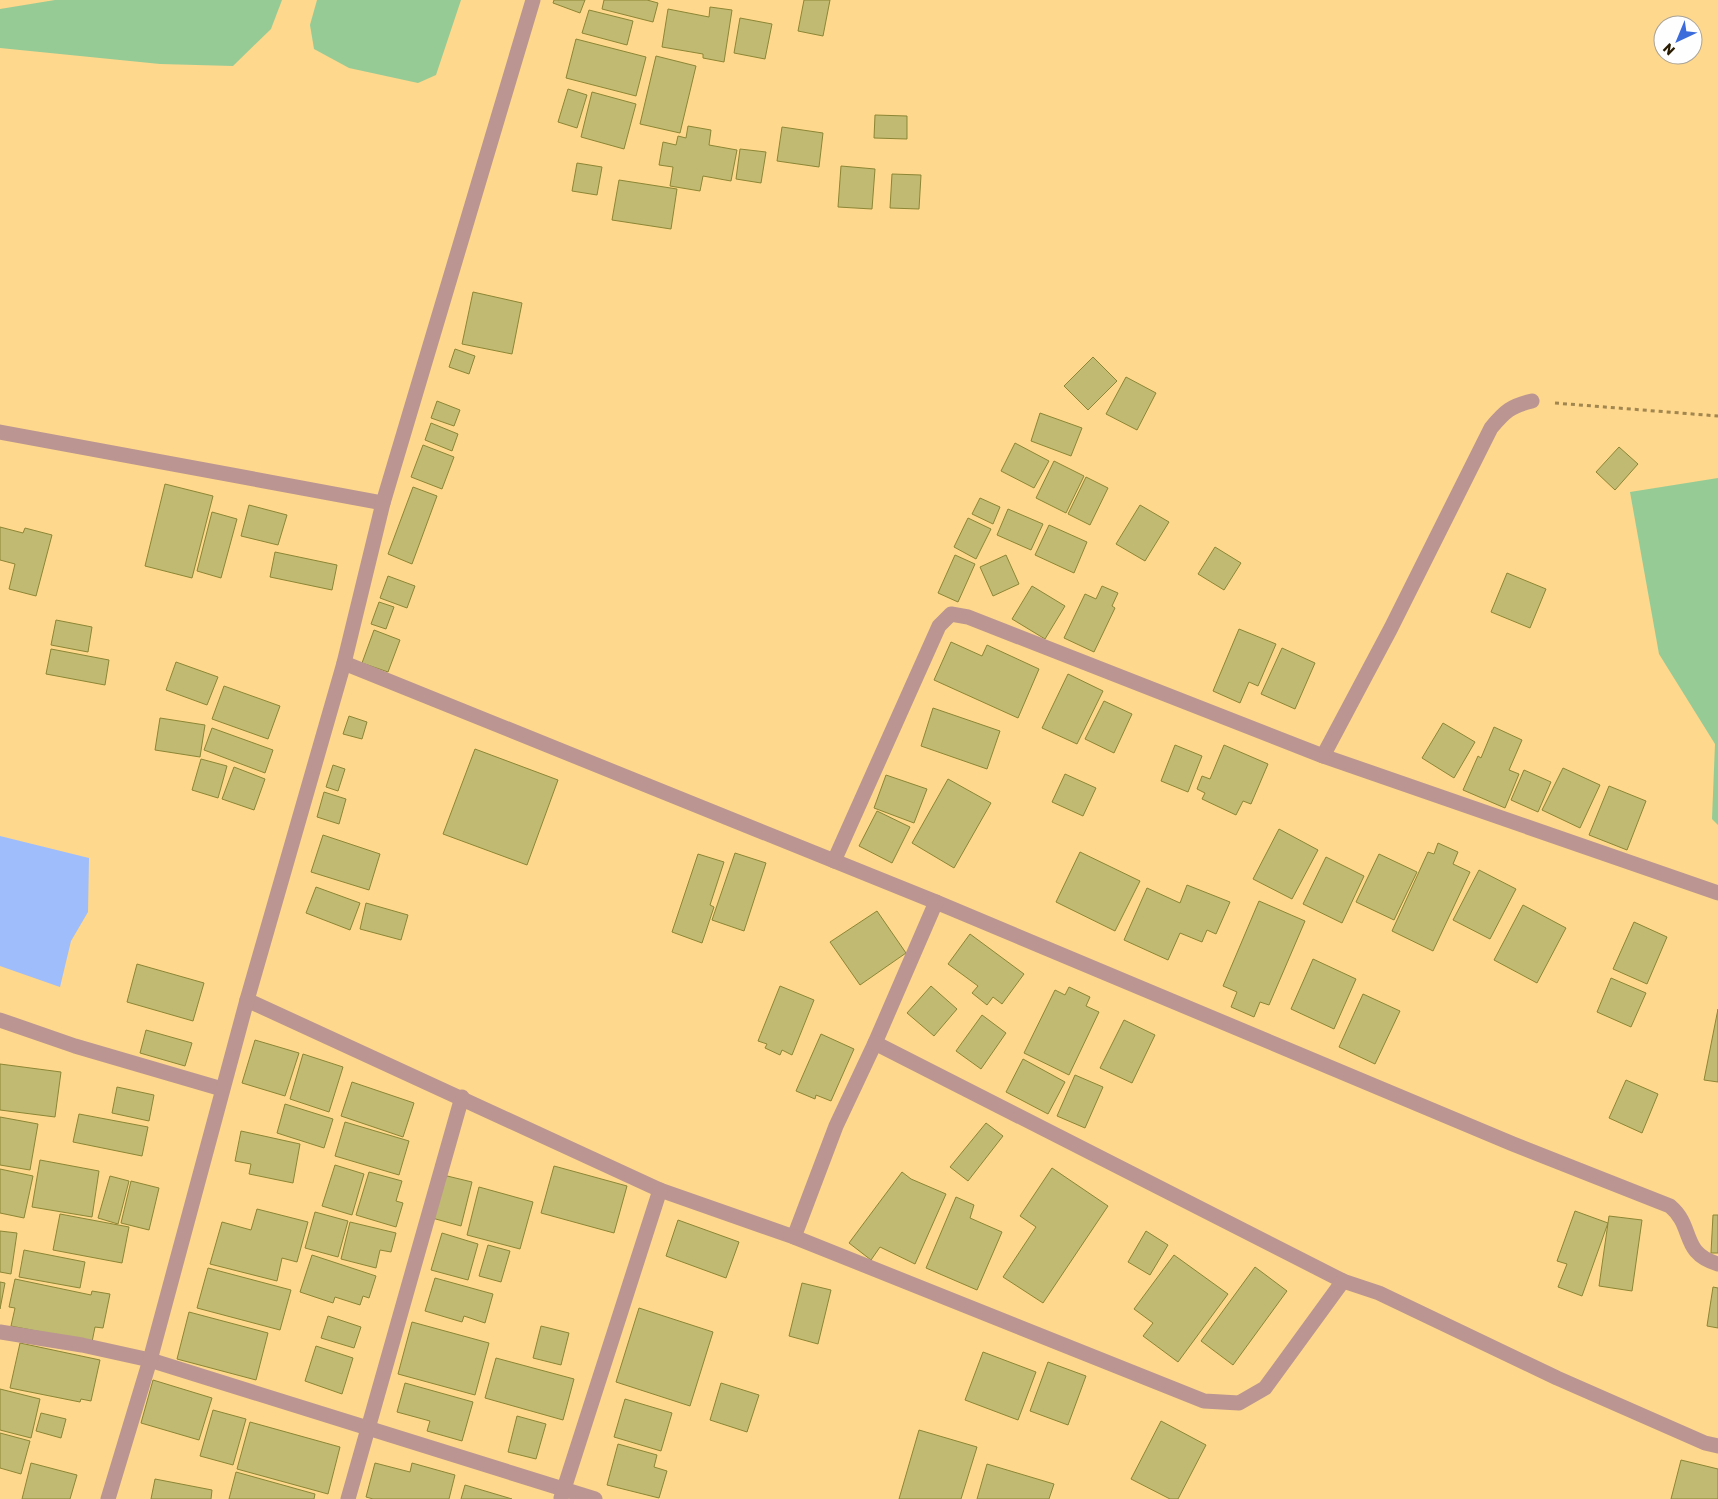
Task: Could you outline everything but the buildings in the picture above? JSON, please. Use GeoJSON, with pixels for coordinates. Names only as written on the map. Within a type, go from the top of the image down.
{"type":"FeatureCollection","features":[{"type":"Feature","properties":{"kind":"street"},"geometry":{"type":"LineString","coordinates":[[108,1499],[150,1360],[246,1000],[344,663],[383,503],[533,0]]}},
{"type":"Feature","properties":{"kind":"street"},"geometry":{"type":"LineString","coordinates":[[1323,756],[1391,628],[1491,428],[1504,412],[1516,404],[1532,401]]}},
{"type":"Feature","properties":{"kind":"street"},"geometry":{"type":"LineString","coordinates":[[0,432],[383,503]]}},
{"type":"Feature","properties":{"kind":"street"},"geometry":{"type":"LineString","coordinates":[[834,861],[939,626],[951,614],[968,617],[1323,756],[1718,893]]}},
{"type":"Feature","properties":{"kind":"street"},"geometry":{"type":"LineString","coordinates":[[344,663],[936,902],[1513,1144],[1670,1206],[1681,1219],[1693,1248],[1705,1260],[1718,1264]]}},
{"type":"Feature","properties":{"kind":"street"},"geometry":{"type":"LineString","coordinates":[[794,1237],[836,1126],[875,1043],[936,902]]}},
{"type":"Feature","properties":{"kind":"street"},"geometry":{"type":"LineString","coordinates":[[246,1000],[660,1190],[794,1237],[1204,1401],[1239,1403],[1265,1388],[1343,1281]]}},
{"type":"Feature","properties":{"kind":"street"},"geometry":{"type":"LineString","coordinates":[[0,1020],[75,1046],[222,1089]]}},
{"type":"Feature","properties":{"kind":"street"},"geometry":{"type":"LineString","coordinates":[[875,1043],[1343,1281],[1379,1292],[1557,1378],[1706,1443],[1718,1446]]}},
{"type":"Feature","properties":{"kind":"street"},"geometry":{"type":"LineString","coordinates":[[348,1499],[462,1098]]}},
{"type":"Feature","properties":{"kind":"street"},"geometry":{"type":"LineString","coordinates":[[562,1494],[660,1190]]}},
{"type":"Feature","properties":{"kind":"street"},"geometry":{"type":"LineString","coordinates":[[0,1332],[82,1345],[150,1360],[369,1428],[562,1494],[595,1499]]}},
{"type":"Feature","properties":{"kind":"path"},"geometry":{"type":"LineString","coordinates":[[1532,401],[1718,416]]}},
{"type":"Feature","properties":{"kind":"green space"},"geometry":{"type":"Polygon","coordinates":[[[55,0],[282,0],[271,29],[233,66],[160,64],[0,48],[0,9],[55,0]]]}},
{"type":"Feature","properties":{"kind":"green space"},"geometry":{"type":"Polygon","coordinates":[[[317,0],[461,0],[436,75],[418,83],[349,68],[314,49],[310,25],[317,0]]]}},
{"type":"Feature","properties":{"kind":"green space"},"geometry":{"type":"Polygon","coordinates":[[[1718,478],[1718,825],[1712,819],[1715,744],[1659,654],[1630,492],[1718,478]]]}},
{"type":"Feature","properties":{"kind":"water"},"geometry":{"type":"Polygon","coordinates":[[[0,836],[89,858],[88,912],[71,941],[60,987],[0,966],[0,836]]]}}]}
